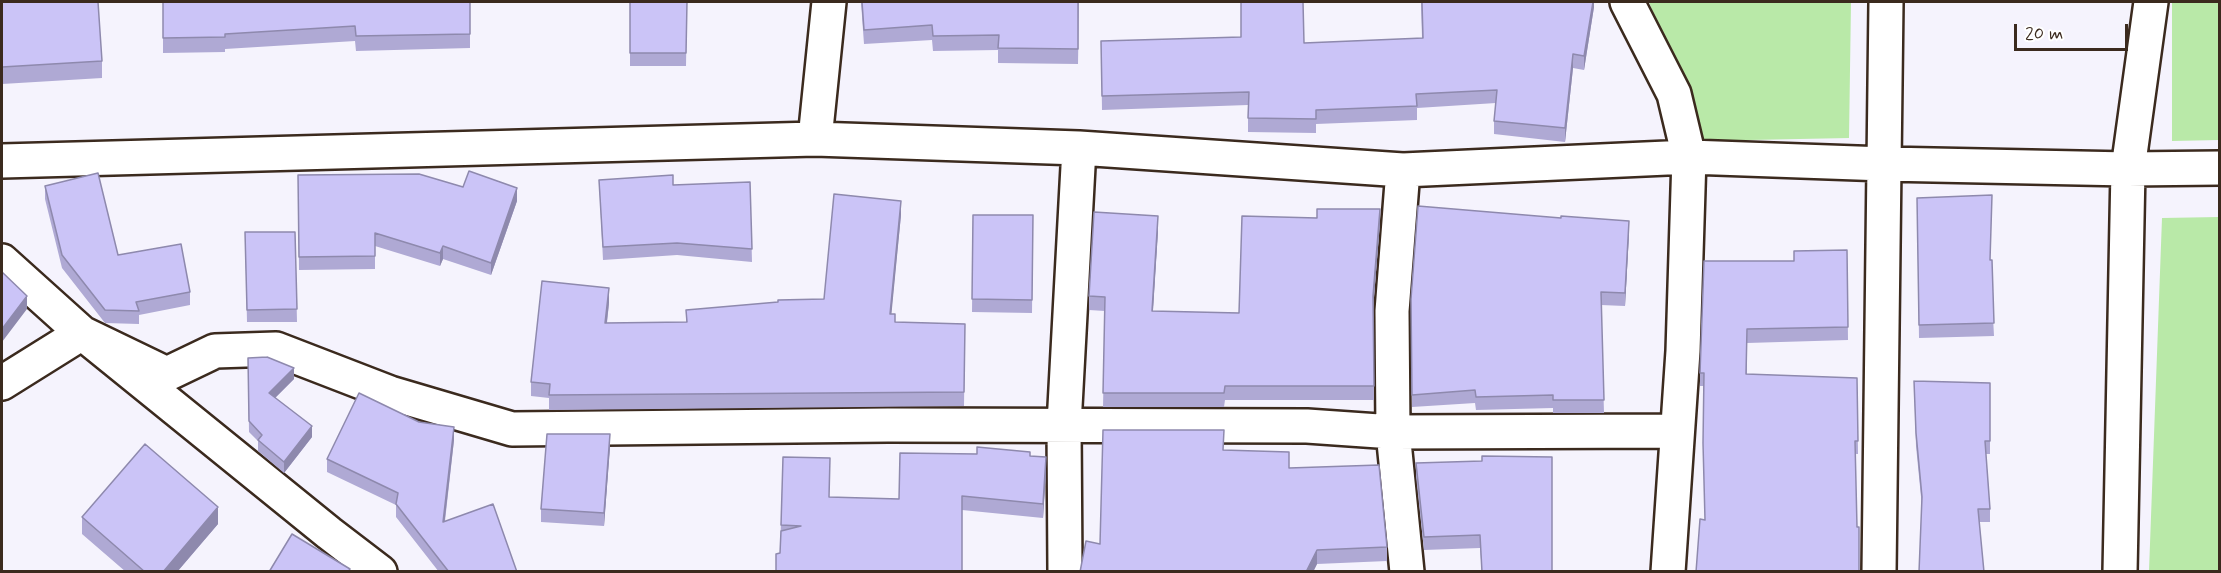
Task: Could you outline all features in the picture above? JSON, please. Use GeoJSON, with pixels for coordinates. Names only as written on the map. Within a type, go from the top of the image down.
{"type":"FeatureCollection","features":[{"type":"Feature","properties":{"kind":"street"},"geometry":{"type":"LineString","coordinates":[[815,139],[829,2]]}},
{"type":"Feature","properties":{"kind":"street"},"geometry":{"type":"LineString","coordinates":[[1627,2],[1674,94],[1689,157],[1683,351],[1668,572]]}},
{"type":"Feature","properties":{"kind":"street"},"geometry":{"type":"LineString","coordinates":[[1879,572],[1886,2]]}},
{"type":"Feature","properties":{"kind":"street"},"geometry":{"type":"LineString","coordinates":[[2120,572],[2128,169],[2151,2]]}},
{"type":"Feature","properties":{"kind":"street"},"geometry":{"type":"LineString","coordinates":[[2,161],[815,139],[1079,148],[1402,170],[1689,157],[1885,164],[2128,169],[2220,168]]}},
{"type":"Feature","properties":{"kind":"street"},"geometry":{"type":"LineString","coordinates":[[1065,572],[1064,425],[1079,148]]}},
{"type":"Feature","properties":{"kind":"street"},"geometry":{"type":"LineString","coordinates":[[1402,170],[1392,311],[1394,432],[1407,572]]}},
{"type":"Feature","properties":{"kind":"street"},"geometry":{"type":"LineString","coordinates":[[2,261],[82,333],[380,572]]}},
{"type":"Feature","properties":{"kind":"street"},"geometry":{"type":"LineString","coordinates":[[82,333],[167,374],[215,351],[276,349],[390,393],[512,429],[1064,425],[1307,426],[1394,432],[1677,431]]}},
{"type":"Feature","properties":{"kind":"street"},"geometry":{"type":"LineString","coordinates":[[2,383],[82,333]]}},
{"type":"Feature","properties":{"kind":"green space"},"geometry":{"type":"Polygon","coordinates":[[[1649,2],[1851,2],[1849,138],[1700,141],[1649,2]]]}},
{"type":"Feature","properties":{"kind":"green space"},"geometry":{"type":"Polygon","coordinates":[[[2172,2],[2219,2],[2219,140],[2172,141],[2172,2]]]}},
{"type":"Feature","properties":{"kind":"green space"},"geometry":{"type":"Polygon","coordinates":[[[2219,217],[2219,571],[2149,571],[2162,218],[2219,217]]]}},
{"type":"Feature","properties":{"kind":"building"},"geometry":{"type":"Polygon","coordinates":[[[2,2],[98,2],[102,61],[2,67],[2,2]]]}},
{"type":"Feature","properties":{"kind":"building"},"geometry":{"type":"Polygon","coordinates":[[[163,2],[470,2],[470,34],[356,36],[355,26],[225,34],[225,37],[163,38],[163,2]]]}},
{"type":"Feature","properties":{"kind":"building"},"geometry":{"type":"Polygon","coordinates":[[[630,2],[687,2],[686,53],[630,53],[630,2]]]}},
{"type":"Feature","properties":{"kind":"building"},"geometry":{"type":"Polygon","coordinates":[[[862,2],[1078,2],[1078,49],[998,48],[999,35],[933,36],[932,25],[864,30],[862,2]]]}},
{"type":"Feature","properties":{"kind":"building"},"geometry":{"type":"Polygon","coordinates":[[[1241,2],[1303,2],[1304,43],[1423,38],[1422,2],[1593,2],[1584,56],[1573,54],[1565,128],[1494,121],[1497,90],[1416,94],[1417,106],[1316,110],[1316,119],[1248,118],[1249,92],[1102,96],[1101,41],[1241,37],[1241,2]]]}},
{"type":"Feature","properties":{"kind":"building"},"geometry":{"type":"Polygon","coordinates":[[[469,171],[517,188],[491,263],[443,246],[440,253],[375,233],[375,256],[299,257],[298,175],[419,174],[463,187],[469,171]]]}},
{"type":"Feature","properties":{"kind":"building"},"geometry":{"type":"Polygon","coordinates":[[[98,173],[118,255],[181,244],[190,292],[136,302],[139,311],[105,310],[62,255],[45,186],[98,173]]]}},
{"type":"Feature","properties":{"kind":"building"},"geometry":{"type":"Polygon","coordinates":[[[673,175],[673,185],[750,182],[752,249],[677,243],[603,247],[599,180],[673,175]]]}},
{"type":"Feature","properties":{"kind":"building"},"geometry":{"type":"Polygon","coordinates":[[[834,194],[901,201],[890,314],[895,314],[895,322],[965,324],[964,392],[549,395],[550,384],[531,382],[542,281],[609,288],[605,323],[687,322],[686,310],[778,302],[778,300],[824,299],[834,194]]]}},
{"type":"Feature","properties":{"kind":"building"},"geometry":{"type":"Polygon","coordinates":[[[1992,195],[1990,260],[1992,260],[1994,323],[1919,325],[1917,198],[1992,195]]]}},
{"type":"Feature","properties":{"kind":"building"},"geometry":{"type":"Polygon","coordinates":[[[1418,206],[1561,218],[1561,216],[1629,221],[1625,293],[1601,292],[1604,400],[1553,400],[1553,395],[1476,397],[1475,390],[1412,395],[1411,299],[1418,206]]]}},
{"type":"Feature","properties":{"kind":"building"},"geometry":{"type":"Polygon","coordinates":[[[1317,209],[1380,209],[1373,296],[1374,386],[1225,386],[1224,393],[1103,393],[1105,297],[1089,296],[1094,212],[1158,216],[1152,311],[1239,313],[1242,216],[1317,218],[1317,209]]]}},
{"type":"Feature","properties":{"kind":"building"},"geometry":{"type":"Polygon","coordinates":[[[973,215],[1033,215],[1032,300],[972,299],[973,215]]]}},
{"type":"Feature","properties":{"kind":"building"},"geometry":{"type":"Polygon","coordinates":[[[245,232],[295,232],[297,309],[247,310],[245,232]]]}},
{"type":"Feature","properties":{"kind":"building"},"geometry":{"type":"Polygon","coordinates":[[[1847,250],[1848,327],[1747,329],[1746,374],[1857,378],[1858,441],[1855,441],[1859,572],[1696,572],[1700,519],[1705,520],[1704,373],[1700,373],[1704,261],[1794,261],[1794,251],[1847,250]]]}},
{"type":"Feature","properties":{"kind":"building"},"geometry":{"type":"Polygon","coordinates":[[[2,272],[27,296],[2,329],[2,272]]]}},
{"type":"Feature","properties":{"kind":"building"},"geometry":{"type":"Polygon","coordinates":[[[267,357],[294,368],[269,393],[312,426],[284,462],[258,440],[262,435],[249,421],[248,358],[267,357]]]}},
{"type":"Feature","properties":{"kind":"building"},"geometry":{"type":"Polygon","coordinates":[[[1914,381],[1990,383],[1990,441],[1985,441],[1990,509],[1978,509],[1984,572],[1919,572],[1922,497],[1914,381]]]}},
{"type":"Feature","properties":{"kind":"building"},"geometry":{"type":"Polygon","coordinates":[[[359,393],[419,422],[454,427],[443,522],[493,504],[517,572],[449,572],[396,504],[398,493],[327,459],[359,393]]]}},
{"type":"Feature","properties":{"kind":"building"},"geometry":{"type":"Polygon","coordinates":[[[1103,430],[1224,430],[1223,450],[1289,452],[1289,468],[1379,465],[1387,547],[1317,550],[1306,572],[1080,572],[1086,541],[1100,544],[1103,430]]]}},
{"type":"Feature","properties":{"kind":"building"},"geometry":{"type":"Polygon","coordinates":[[[547,434],[610,434],[604,513],[541,509],[547,434]]]}},
{"type":"Feature","properties":{"kind":"building"},"geometry":{"type":"Polygon","coordinates":[[[145,444],[218,507],[163,572],[145,572],[82,517],[145,444]]]}},
{"type":"Feature","properties":{"kind":"building"},"geometry":{"type":"Polygon","coordinates":[[[977,447],[1030,452],[1030,456],[1046,457],[1043,504],[962,496],[962,572],[776,572],[776,554],[780,553],[781,531],[801,526],[781,525],[783,457],[830,458],[829,497],[899,499],[900,453],[977,454],[977,447]]]}},
{"type":"Feature","properties":{"kind":"building"},"geometry":{"type":"Polygon","coordinates":[[[1482,456],[1552,457],[1552,572],[1482,572],[1480,535],[1424,537],[1416,463],[1482,461],[1482,456]]]}},
{"type":"Feature","properties":{"kind":"building"},"geometry":{"type":"Polygon","coordinates":[[[292,534],[350,569],[348,572],[269,572],[292,534]]]}}]}
